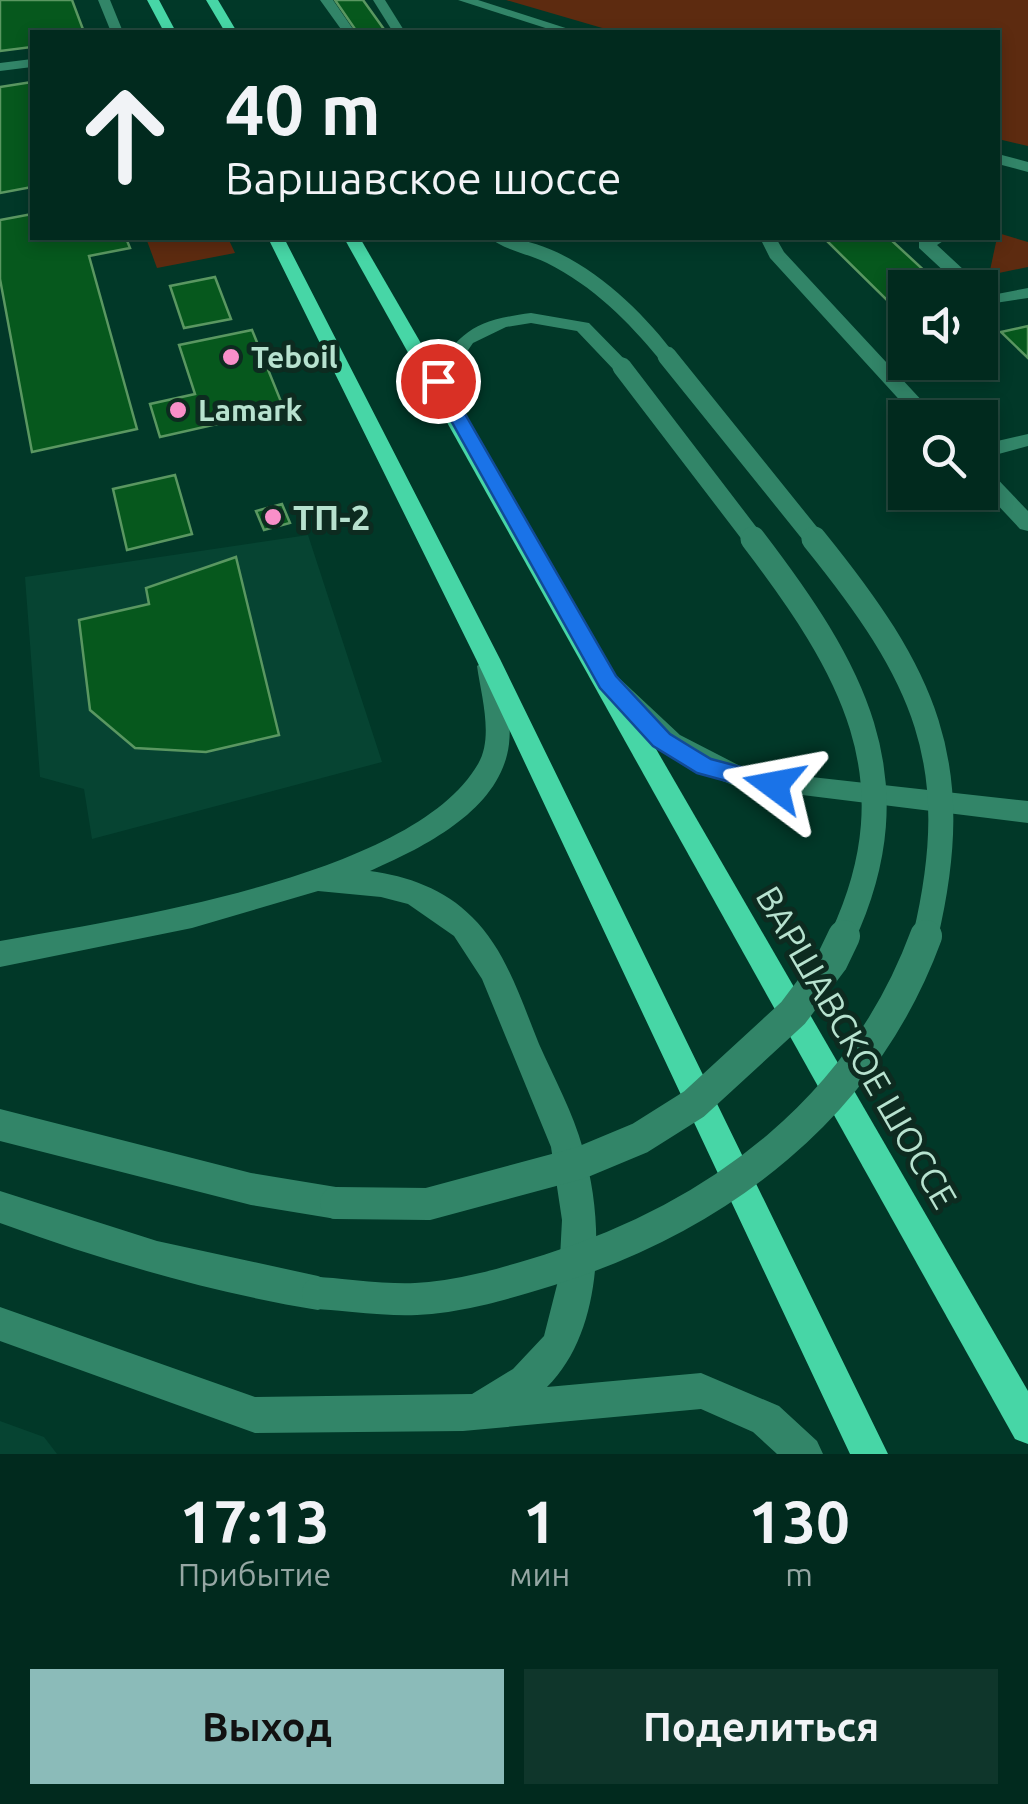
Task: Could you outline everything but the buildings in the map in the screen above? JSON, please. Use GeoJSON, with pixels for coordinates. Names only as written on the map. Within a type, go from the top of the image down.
{"type":"FeatureCollection","features":[{"type":"Feature","properties":{"kind":"main road"},"geometry":{"type":"LineString","coordinates":[[153,0],[169,30]]}},
{"type":"Feature","properties":{"kind":"main road"},"geometry":{"type":"LineString","coordinates":[[212,0],[230,30]]}},
{"type":"Feature","properties":{"kind":"main road"},"geometry":{"type":"LineString","coordinates":[[277,240],[488,659],[869,1454]]}},
{"type":"Feature","properties":{"kind":"main road","name":"ВАРШАВСКОЕ ШОССЕ"},"geometry":{"type":"LineString","coordinates":[[353,240],[438,381],[1028,1426]]}},
{"type":"Feature","properties":{"kind":"street"},"geometry":{"type":"LineString","coordinates":[[104,0],[116,30]]}},
{"type":"Feature","properties":{"kind":"street"},"geometry":{"type":"LineString","coordinates":[[326,0],[348,30]]}},
{"type":"Feature","properties":{"kind":"street"},"geometry":{"type":"LineString","coordinates":[[379,0],[398,30]]}},
{"type":"Feature","properties":{"kind":"street"},"geometry":{"type":"LineString","coordinates":[[464,0],[563,30]]}},
{"type":"Feature","properties":{"kind":"street"},"geometry":{"type":"LineString","coordinates":[[0,67],[30,63]]}},
{"type":"Feature","properties":{"kind":"street"},"geometry":{"type":"LineString","coordinates":[[1000,160],[1028,167]]}},
{"type":"Feature","properties":{"kind":"street"},"geometry":{"type":"LineString","coordinates":[[0,1208],[124,1251],[224,1279],[318,1294],[428,1298],[612,1246],[683,1214],[747,1173],[806,1122],[858,1064],[902,1001],[929,937],[942,882],[944,812],[941,776],[926,718],[906,668],[856,590],[627,308],[592,279],[552,257],[504,240]]}},
{"type":"Feature","properties":{"kind":"street"},"geometry":{"type":"LineString","coordinates":[[769,240],[776,254],[911,400]]}},
{"type":"Feature","properties":{"kind":"street"},"geometry":{"type":"LineString","coordinates":[[935,240],[925,244],[953,270]]}},
{"type":"Feature","properties":{"kind":"street"},"geometry":{"type":"LineString","coordinates":[[998,299],[1028,293]]}},
{"type":"Feature","properties":{"kind":"street"},"geometry":{"type":"LineString","coordinates":[[0,1125],[251,1189],[336,1203],[428,1204],[580,1164],[640,1138],[694,1104],[794,1013],[832,961],[857,908],[876,818],[874,772],[846,676],[804,606],[622,367],[583,327],[531,318],[502,322],[466,339],[438,381]]}},
{"type":"Feature","properties":{"kind":"street"},"geometry":{"type":"LineString","coordinates":[[998,448],[1028,440]]}},
{"type":"Feature","properties":{"kind":"street"},"geometry":{"type":"LineString","coordinates":[[998,492],[1028,524]]}},
{"type":"Feature","properties":{"kind":"street"},"geometry":{"type":"LineString","coordinates":[[0,954],[324,880],[389,854],[440,824],[470,797],[490,770],[498,726],[488,659]]}},
{"type":"Feature","properties":{"kind":"street"},"geometry":{"type":"LineString","coordinates":[[608,682],[662,740],[705,767],[747,780],[1028,812]]}},
{"type":"Feature","properties":{"kind":"street"},"geometry":{"type":"LineString","coordinates":[[324,880],[371,880],[398,886],[433,904],[463,926],[493,968],[568,1150],[578,1234],[573,1294],[556,1349],[512,1394],[463,1412]]}},
{"type":"Feature","properties":{"kind":"street"},"geometry":{"type":"LineString","coordinates":[[0,1324],[256,1415],[463,1412],[701,1391],[766,1419],[804,1454]]}},
{"type":"Feature","properties":{"kind":"shaded area"},"geometry":{"type":"Polygon","coordinates":[[[506,0],[1028,0],[1028,146],[1000,139],[1000,30],[609,30],[506,0]]]}},
{"type":"Feature","properties":{"kind":"shaded area"},"geometry":{"type":"Polygon","coordinates":[[[1000,234],[1028,242],[1028,267],[998,273],[990,270],[1000,234]]]}},
{"type":"Feature","properties":{"kind":"shaded area"},"geometry":{"type":"Polygon","coordinates":[[[147,240],[229,240],[235,253],[157,268],[147,240]]]}},
{"type":"Feature","properties":{"kind":"shaded area"},"geometry":{"type":"Polygon","coordinates":[[[308,535],[382,762],[92,839],[84,789],[40,777],[25,577],[308,535]]]}},
{"type":"Feature","properties":{"kind":"shaded area"},"geometry":{"type":"Polygon","coordinates":[[[0,1421],[44,1437],[57,1454],[0,1454],[0,1421]]]}},
{"type":"Feature","properties":{"kind":"place","name":"Teboil"},"geometry":{"type":"Point","coordinates":[231,357]}},
{"type":"Feature","properties":{"kind":"place","name":"Lamark"},"geometry":{"type":"Point","coordinates":[178,410]}},
{"type":"Feature","properties":{"kind":"place","name":"ТП-2"},"geometry":{"type":"Point","coordinates":[273,517]}},
{"type":"Feature","properties":{"kind":"route"},"geometry":{"type":"LineString","coordinates":[[438,381],[608,682],[662,740],[683,754],[705,767],[774,785]]}}]}
